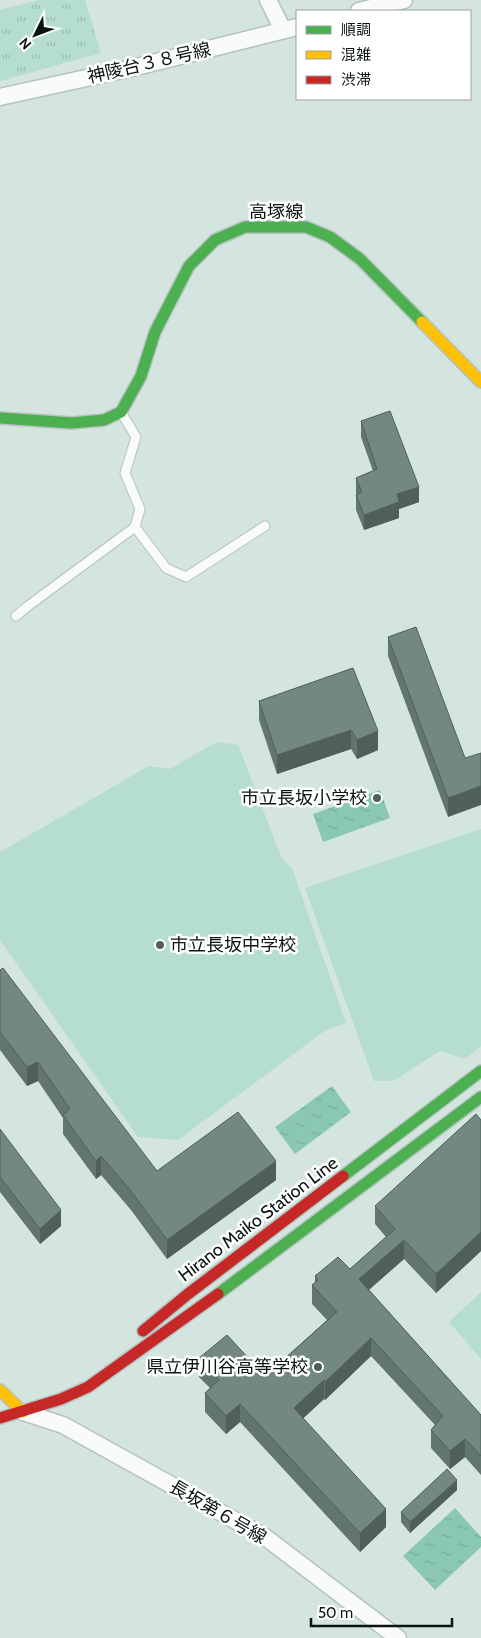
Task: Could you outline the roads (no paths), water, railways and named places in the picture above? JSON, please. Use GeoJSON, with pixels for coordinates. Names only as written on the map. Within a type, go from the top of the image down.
{"type":"FeatureCollection","features":[{"type":"Feature","properties":{"kind":"main road","name":"高塚線"},"geometry":{"type":"LineString","coordinates":[[121,412],[141,376],[155,332],[189,266],[215,240],[245,227],[306,227],[330,237],[360,259],[481,382]]}},
{"type":"Feature","properties":{"kind":"main road"},"geometry":{"type":"LineString","coordinates":[[0,418],[72,424],[104,420],[121,412]]}},
{"type":"Feature","properties":{"kind":"main road","name":"Hirano Maiko Station Line"},"geometry":{"type":"LineString","coordinates":[[136,1337],[188,1294],[479,1075]]}},
{"type":"Feature","properties":{"kind":"main road","name":"Hirano Maiko Station Line"},"geometry":{"type":"LineString","coordinates":[[0,1418],[61,1399],[88,1387],[200,1308],[481,1097]]}},
{"type":"Feature","properties":{"kind":"main road","name":"Hirano Maiko Station Line"},"geometry":{"type":"LineString","coordinates":[[61,1399],[121,1350]]}},
{"type":"Feature","properties":{"kind":"main road"},"geometry":{"type":"LineString","coordinates":[[0,1390],[23,1412]]}},
{"type":"Feature","properties":{"kind":"street"},"geometry":{"type":"LineString","coordinates":[[268,0],[290,28]]}},
{"type":"Feature","properties":{"kind":"street"},"geometry":{"type":"LineString","coordinates":[[363,10],[404,0]]}},
{"type":"Feature","properties":{"kind":"street","name":"神陵台３８号線"},"geometry":{"type":"LineString","coordinates":[[0,97],[132,68],[290,28]]}},
{"type":"Feature","properties":{"kind":"street","name":"長坂第６号線"},"geometry":{"type":"LineString","coordinates":[[23,1412],[62,1425],[266,1537],[398,1638]]}},
{"type":"Feature","properties":{"kind":"lane"},"geometry":{"type":"LineString","coordinates":[[16,616],[135,527],[140,509],[125,472],[136,437],[121,412]]}},
{"type":"Feature","properties":{"kind":"lane"},"geometry":{"type":"LineString","coordinates":[[135,527],[166,568],[186,576],[265,526]]}},
{"type":"Feature","properties":{"kind":"water"},"geometry":{"type":"Polygon","coordinates":[[[380,790],[390,818],[323,842],[313,814],[380,790]]]}},
{"type":"Feature","properties":{"kind":"water"},"geometry":{"type":"Polygon","coordinates":[[[332,1086],[351,1112],[295,1154],[275,1127],[332,1086]]]}},
{"type":"Feature","properties":{"kind":"water"},"geometry":{"type":"Polygon","coordinates":[[[455,1508],[481,1537],[481,1547],[435,1590],[403,1556],[455,1508]]]}},
{"type":"Feature","properties":{"kind":"place","name":"市立長坂小学校"},"geometry":{"type":"Point","coordinates":[377,798]}},
{"type":"Feature","properties":{"kind":"place","name":"市立長坂中学校"},"geometry":{"type":"Point","coordinates":[160,945]}},
{"type":"Feature","properties":{"kind":"place","name":"県立伊川谷高等学校"},"geometry":{"type":"Point","coordinates":[318,1367]}}]}
